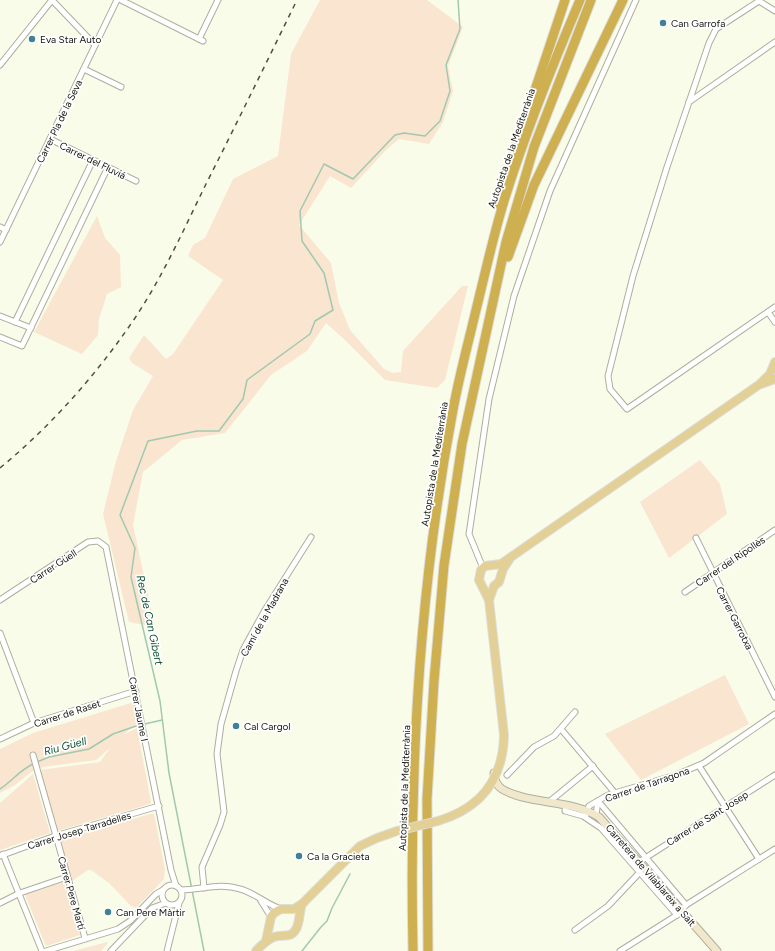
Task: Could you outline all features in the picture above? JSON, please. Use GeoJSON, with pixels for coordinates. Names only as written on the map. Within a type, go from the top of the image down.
{"type":"FeatureCollection","features":[{"type":"Feature","properties":{"kind":"highway"},"geometry":{"type":"LineString","coordinates":[[495,232],[493,219],[527,113],[566,0]]}},
{"type":"Feature","properties":{"kind":"highway","name":"Autopista de la Mediterrània"},"geometry":{"type":"LineString","coordinates":[[413,951],[412,876],[415,756],[422,651],[430,566],[453,410],[495,232],[541,95],[580,0]]}},
{"type":"Feature","properties":{"kind":"highway"},"geometry":{"type":"LineString","coordinates":[[428,951],[428,792],[434,681],[444,572],[462,444],[506,242],[534,147],[591,0]]}},
{"type":"Feature","properties":{"kind":"highway"},"geometry":{"type":"LineString","coordinates":[[498,278],[508,259],[534,185],[623,0]]}},
{"type":"Feature","properties":{"kind":"main road"},"geometry":{"type":"LineString","coordinates":[[494,566],[511,557],[760,384],[770,374],[775,362]]}},
{"type":"Feature","properties":{"kind":"main road"},"geometry":{"type":"LineString","coordinates":[[760,384],[775,379]]}},
{"type":"Feature","properties":{"kind":"main road"},"geometry":{"type":"LineString","coordinates":[[482,584],[488,587],[494,586],[499,582],[500,576],[511,557]]}},
{"type":"Feature","properties":{"kind":"main road"},"geometry":{"type":"LineString","coordinates":[[266,941],[271,922],[276,911],[302,904],[360,846],[397,831],[456,816],[476,802],[494,778],[500,764],[503,740],[489,600],[479,575],[483,568],[488,565],[494,566],[498,570],[500,576]]}},
{"type":"Feature","properties":{"kind":"main road"},"geometry":{"type":"LineString","coordinates":[[489,600],[494,586]]}},
{"type":"Feature","properties":{"kind":"main road"},"geometry":{"type":"LineString","coordinates":[[442,820],[464,807],[480,792],[491,773],[498,748],[501,724]]}},
{"type":"Feature","properties":{"kind":"main road"},"geometry":{"type":"LineString","coordinates":[[256,951],[266,941],[280,936],[288,936],[297,929],[302,904]]}},
{"type":"Feature","properties":{"kind":"main road"},"geometry":{"type":"LineString","coordinates":[[286,909],[294,913],[298,920]]}},
{"type":"Feature","properties":{"kind":"main road"},"geometry":{"type":"LineString","coordinates":[[271,922],[275,933],[280,936]]}},
{"type":"Feature","properties":{"kind":"street"},"geometry":{"type":"LineString","coordinates":[[0,65],[52,0],[95,45]]}},
{"type":"Feature","properties":{"kind":"street","name":"Carrer Pla de la Seva"},"geometry":{"type":"LineString","coordinates":[[0,242],[117,0]]}},
{"type":"Feature","properties":{"kind":"street"},"geometry":{"type":"LineString","coordinates":[[121,0],[201,40],[218,0]]}},
{"type":"Feature","properties":{"kind":"street"},"geometry":{"type":"LineString","coordinates":[[483,568],[469,534],[489,399],[514,296],[550,191],[636,0]]}},
{"type":"Feature","properties":{"kind":"street"},"geometry":{"type":"LineString","coordinates":[[775,11],[759,1],[716,29],[689,102],[633,276],[608,376],[610,389],[627,410],[775,307]]}},
{"type":"Feature","properties":{"kind":"street"},"geometry":{"type":"LineString","coordinates":[[689,102],[775,42]]}},
{"type":"Feature","properties":{"kind":"street"},"geometry":{"type":"LineString","coordinates":[[84,69],[121,87]]}},
{"type":"Feature","properties":{"kind":"street","name":"Carrer del Fluviá"},"geometry":{"type":"LineString","coordinates":[[50,140],[136,181]]}},
{"type":"Feature","properties":{"kind":"street"},"geometry":{"type":"LineString","coordinates":[[15,322],[93,160]]}},
{"type":"Feature","properties":{"kind":"street"},"geometry":{"type":"LineString","coordinates":[[0,337],[22,346],[108,168]]}},
{"type":"Feature","properties":{"kind":"street"},"geometry":{"type":"LineString","coordinates":[[0,227],[6,230]]}},
{"type":"Feature","properties":{"kind":"street"},"geometry":{"type":"LineString","coordinates":[[768,312],[775,322]]}},
{"type":"Feature","properties":{"kind":"street"},"geometry":{"type":"LineString","coordinates":[[0,316],[31,328]]}},
{"type":"Feature","properties":{"kind":"street","name":"Carrer del Ripollès"},"geometry":{"type":"LineString","coordinates":[[685,592],[774,533]]}},
{"type":"Feature","properties":{"kind":"street","name":"Camí de la Madrana"},"geometry":{"type":"LineString","coordinates":[[202,888],[202,867],[224,812],[217,754],[221,724],[236,671],[243,650],[265,610],[311,537]]}},
{"type":"Feature","properties":{"kind":"street","name":"Carrer Garrotxa"},"geometry":{"type":"LineString","coordinates":[[696,538],[712,573],[775,697]]}},
{"type":"Feature","properties":{"kind":"street","name":"Carrer Güell"},"geometry":{"type":"LineString","coordinates":[[0,600],[88,542],[98,541],[106,547]]}},
{"type":"Feature","properties":{"kind":"street","name":"Carrer Jaume I"},"geometry":{"type":"LineString","coordinates":[[106,547],[171,870],[176,886]]}},
{"type":"Feature","properties":{"kind":"street"},"geometry":{"type":"LineString","coordinates":[[0,633],[34,723]]}},
{"type":"Feature","properties":{"kind":"street","name":"Carrer de Raset"},"geometry":{"type":"LineString","coordinates":[[0,739],[34,723],[136,691]]}},
{"type":"Feature","properties":{"kind":"street"},"geometry":{"type":"LineString","coordinates":[[507,775],[534,747],[554,736],[575,712]]}},
{"type":"Feature","properties":{"kind":"street","name":"Carrer de Tarragona"},"geometry":{"type":"LineString","coordinates":[[587,811],[598,801],[615,793],[676,775],[699,766],[775,714]]}},
{"type":"Feature","properties":{"kind":"street"},"geometry":{"type":"LineString","coordinates":[[561,729],[615,793]]}},
{"type":"Feature","properties":{"kind":"street"},"geometry":{"type":"LineString","coordinates":[[503,740],[505,753],[499,776],[502,785],[506,790]]}},
{"type":"Feature","properties":{"kind":"street"},"geometry":{"type":"LineString","coordinates":[[498,748],[499,754],[494,778],[506,790]]}},
{"type":"Feature","properties":{"kind":"street","name":"Carrer Pere Martí"},"geometry":{"type":"LineString","coordinates":[[33,756],[85,938]]}},
{"type":"Feature","properties":{"kind":"street"},"geometry":{"type":"LineString","coordinates":[[549,802],[592,766]]}},
{"type":"Feature","properties":{"kind":"street"},"geometry":{"type":"LineString","coordinates":[[699,766],[759,859]]}},
{"type":"Feature","properties":{"kind":"street","name":"Carrer de Sant Josep"},"geometry":{"type":"LineString","coordinates":[[642,860],[775,775]]}},
{"type":"Feature","properties":{"kind":"street"},"geometry":{"type":"LineString","coordinates":[[456,816],[475,806],[492,790],[506,790]]}},
{"type":"Feature","properties":{"kind":"street","name":"Carretera de Vilablareix a Salt"},"geometry":{"type":"LineString","coordinates":[[506,790],[577,808],[596,815],[642,860],[642,870],[681,910],[716,951]]}},
{"type":"Feature","properties":{"kind":"street"},"geometry":{"type":"LineString","coordinates":[[598,801],[681,910]]}},
{"type":"Feature","properties":{"kind":"street","name":"Carrer de Tarragona"},"geometry":{"type":"LineString","coordinates":[[596,815],[598,801]]}},
{"type":"Feature","properties":{"kind":"street"},"geometry":{"type":"LineString","coordinates":[[566,805],[565,811],[587,811],[601,828],[642,870],[608,906],[574,930]]}},
{"type":"Feature","properties":{"kind":"street","name":"Carrer Josep Tarradelles"},"geometry":{"type":"LineString","coordinates":[[2,855],[55,836],[159,806]]}},
{"type":"Feature","properties":{"kind":"street"},"geometry":{"type":"LineString","coordinates":[[620,951],[775,849]]}},
{"type":"Feature","properties":{"kind":"street"},"geometry":{"type":"LineString","coordinates":[[2,855],[20,893],[42,951]]}},
{"type":"Feature","properties":{"kind":"street","name":"Carrer Jaume I"},"geometry":{"type":"LineString","coordinates":[[168,885],[171,870]]}},
{"type":"Feature","properties":{"kind":"street"},"geometry":{"type":"LineString","coordinates":[[0,903],[20,893],[67,877]]}},
{"type":"Feature","properties":{"kind":"street"},"geometry":{"type":"LineString","coordinates":[[46,951],[118,929],[168,885],[176,886],[182,892]]}},
{"type":"Feature","properties":{"kind":"street"},"geometry":{"type":"LineString","coordinates":[[182,892],[222,886],[234,887],[261,900],[286,909]]}},
{"type":"Feature","properties":{"kind":"street"},"geometry":{"type":"LineString","coordinates":[[163,890],[162,896],[166,903]]}},
{"type":"Feature","properties":{"kind":"street"},"geometry":{"type":"LineString","coordinates":[[167,951],[182,892]]}},
{"type":"Feature","properties":{"kind":"street"},"geometry":{"type":"LineString","coordinates":[[261,900],[271,922]]}},
{"type":"Feature","properties":{"kind":"street"},"geometry":{"type":"LineString","coordinates":[[111,951],[152,908],[166,903],[171,905],[179,903]]}},
{"type":"Feature","properties":{"kind":"shaded area"},"geometry":{"type":"Polygon","coordinates":[[[320,0],[427,0],[463,27],[448,66],[453,91],[443,122],[429,144],[399,139],[386,150],[351,188],[330,176],[299,225],[331,263],[339,303],[350,330],[384,369],[393,373],[401,372],[403,351],[462,286],[468,286],[445,380],[437,388],[385,380],[326,323],[307,351],[271,375],[225,433],[182,440],[143,472],[133,525],[155,627],[129,622],[103,514],[116,461],[133,410],[153,376],[132,363],[129,358],[144,335],[166,359],[173,354],[223,280],[188,256],[193,245],[205,238],[233,179],[278,156],[291,54],[320,0]]]}},
{"type":"Feature","properties":{"kind":"shaded area"},"geometry":{"type":"Polygon","coordinates":[[[97,216],[105,238],[120,255],[121,287],[107,294],[99,319],[98,335],[82,354],[34,332],[97,216]]]}},
{"type":"Feature","properties":{"kind":"shaded area"},"geometry":{"type":"Polygon","coordinates":[[[700,460],[720,484],[727,514],[669,558],[640,502],[700,460]]]}},
{"type":"Feature","properties":{"kind":"shaded area"},"geometry":{"type":"Polygon","coordinates":[[[725,675],[749,724],[641,780],[605,734],[725,675]]]}},
{"type":"Feature","properties":{"kind":"shaded area"},"geometry":{"type":"Polygon","coordinates":[[[134,702],[136,724],[123,735],[137,728],[151,802],[150,804],[57,831],[40,770],[100,762],[110,748],[96,760],[43,767],[31,772],[15,785],[0,793],[0,749],[33,733],[134,702]]]}},
{"type":"Feature","properties":{"kind":"shaded area"},"geometry":{"type":"Polygon","coordinates":[[[33,774],[50,833],[0,850],[0,803],[33,774]]]}},
{"type":"Feature","properties":{"kind":"shaded area"},"geometry":{"type":"Polygon","coordinates":[[[154,814],[165,869],[164,879],[136,908],[131,906],[109,883],[91,870],[88,870],[72,881],[60,840],[154,814]]]}},
{"type":"Feature","properties":{"kind":"shaded area"},"geometry":{"type":"Polygon","coordinates":[[[64,882],[80,935],[46,946],[25,895],[64,882]]]}},
{"type":"Feature","properties":{"kind":"shaded area"},"geometry":{"type":"Polygon","coordinates":[[[107,942],[108,943],[101,951],[74,951],[107,942]]]}},
{"type":"Feature","properties":{"kind":"waterway","name":"Rec de Can Gibert"},"geometry":{"type":"LineString","coordinates":[[204,951],[169,773],[160,701],[131,577],[135,548],[120,515],[148,441],[197,431],[219,431],[243,399],[247,380],[310,334],[315,321],[333,310],[324,273],[302,241],[300,211],[324,164],[353,179],[395,135],[404,133],[425,136],[440,121],[450,91],[446,65],[460,29],[458,0]]}},
{"type":"Feature","properties":{"kind":"waterway","name":"Riu Güell"},"geometry":{"type":"LineString","coordinates":[[37,762],[49,757],[89,749],[113,734],[136,726],[162,720]]}},
{"type":"Feature","properties":{"kind":"waterway","name":"Riu Güell"},"geometry":{"type":"LineString","coordinates":[[0,789],[24,769],[33,764]]}},
{"type":"Feature","properties":{"kind":"waterway"},"geometry":{"type":"LineString","coordinates":[[302,951],[327,921],[332,908],[350,874]]}},
{"type":"Feature","properties":{"kind":"railway"},"geometry":{"type":"LineString","coordinates":[[0,468],[38,434],[73,398],[105,359],[135,318],[155,286],[173,252],[297,0]]}},
{"type":"Feature","properties":{"kind":"place","name":"Can Garrofa"},"geometry":{"type":"Point","coordinates":[663,23]}},
{"type":"Feature","properties":{"kind":"place","name":"Eva Star Auto"},"geometry":{"type":"Point","coordinates":[32,39]}},
{"type":"Feature","properties":{"kind":"place","name":"Cal Cargol"},"geometry":{"type":"Point","coordinates":[236,726]}},
{"type":"Feature","properties":{"kind":"place","name":"Ca la Gracieta"},"geometry":{"type":"Point","coordinates":[299,856]}},
{"type":"Feature","properties":{"kind":"place","name":"Can Pere Màrtir"},"geometry":{"type":"Point","coordinates":[108,912]}}]}
